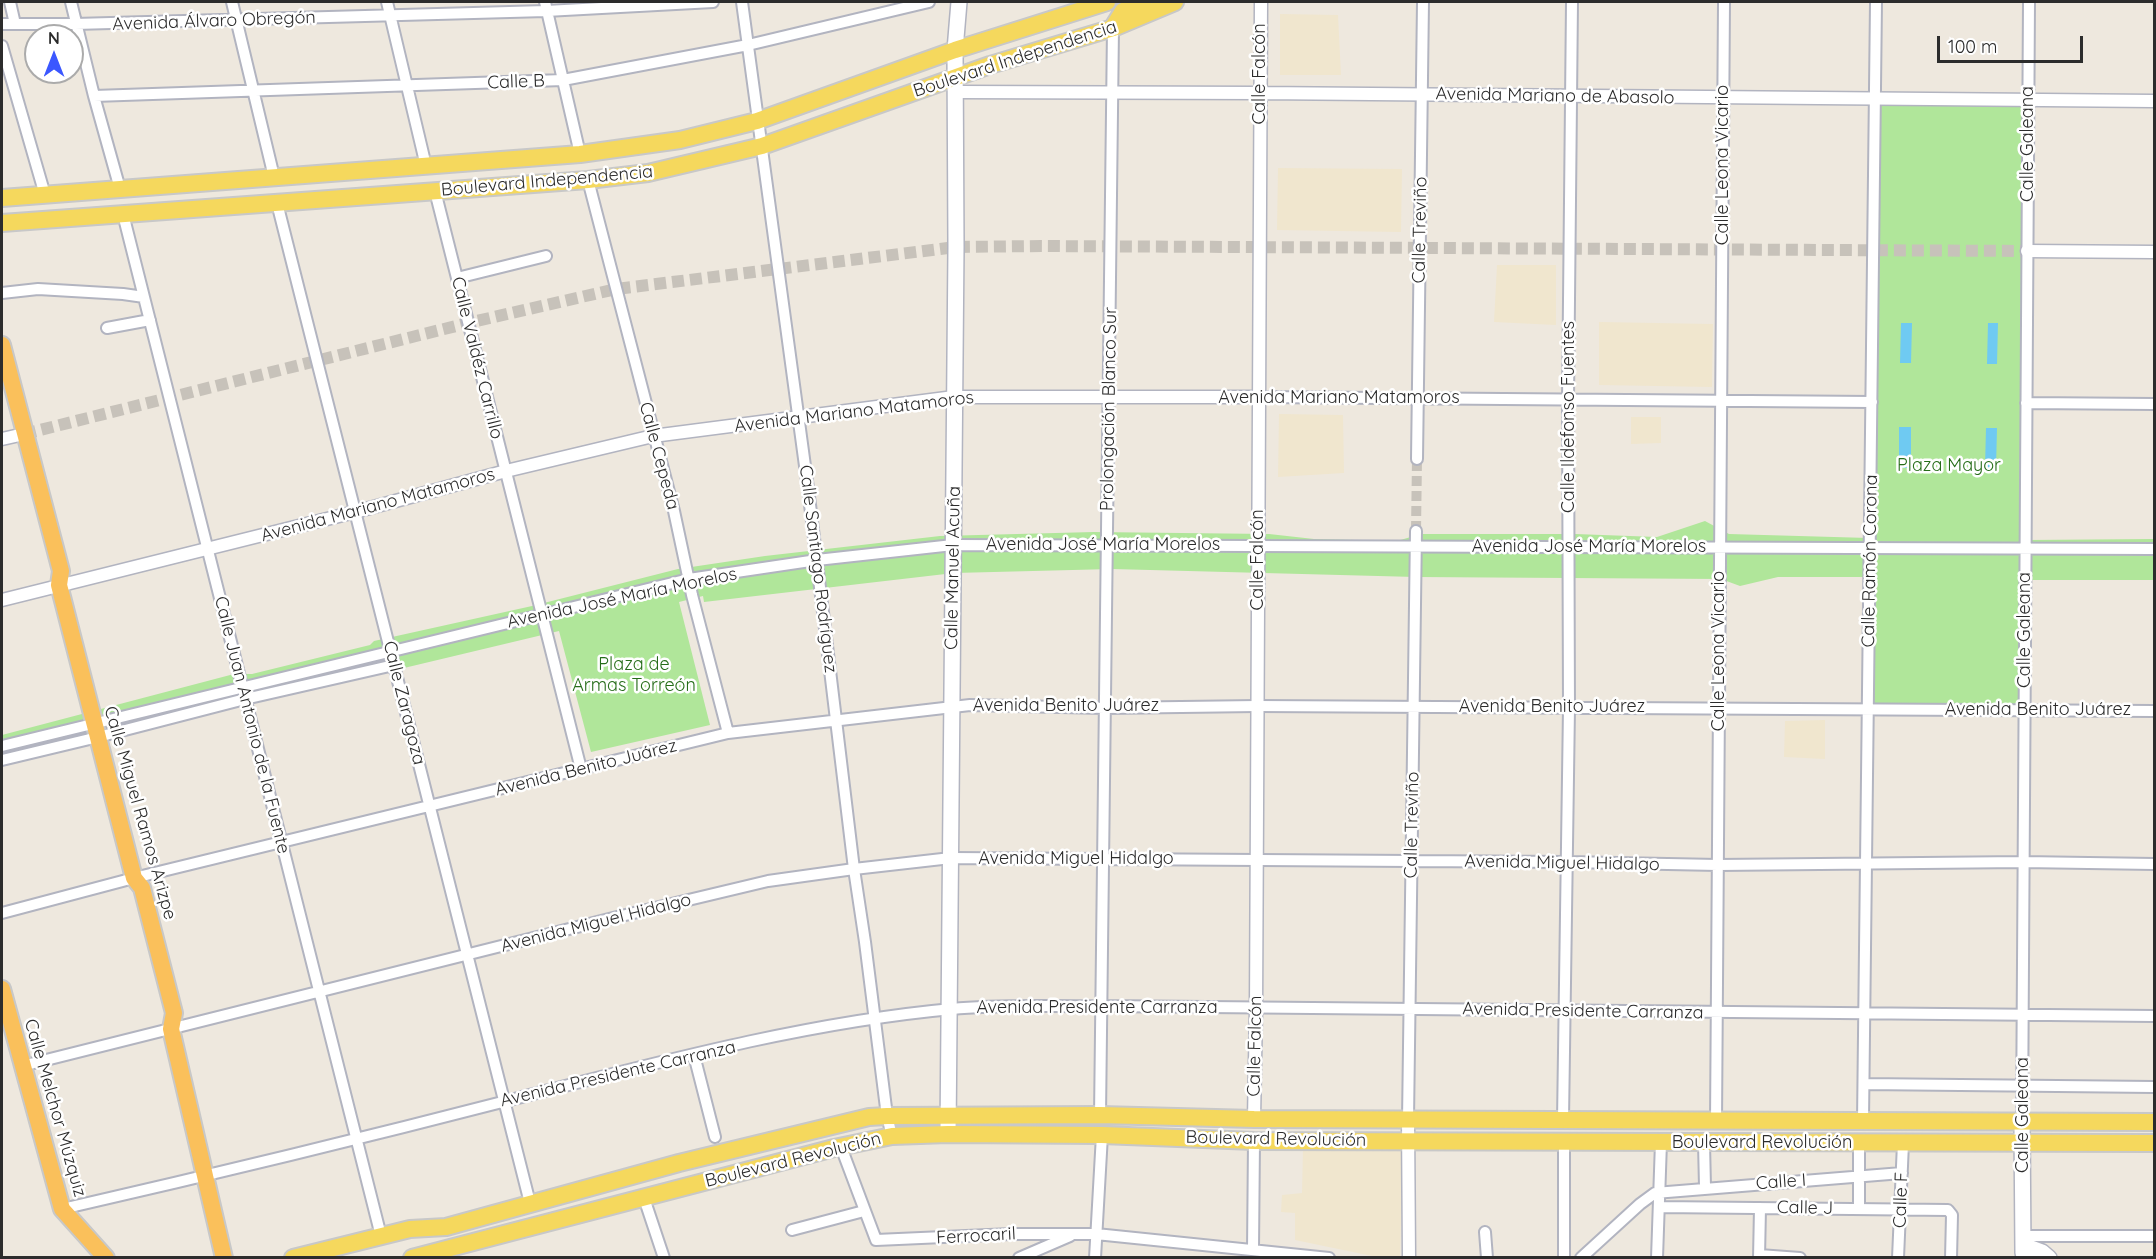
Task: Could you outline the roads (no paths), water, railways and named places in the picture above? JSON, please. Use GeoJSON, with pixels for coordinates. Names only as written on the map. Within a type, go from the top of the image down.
{"type":"FeatureCollection","features":[{"type":"Feature","properties":{"kind":"highway","name":"Calle Miguel Ramos Arizpe"},"geometry":{"type":"LineString","coordinates":[[2,345],[61,571],[58,585],[134,878],[142,888],[174,1013],[171,1029],[224,1257]]}},
{"type":"Feature","properties":{"kind":"highway","name":"Calle Melchor Múzquiz"},"geometry":{"type":"LineString","coordinates":[[2,989],[62,1209],[106,1257]]}},
{"type":"Feature","properties":{"kind":"main road","name":"Calle Manuel Acuña"},"geometry":{"type":"LineString","coordinates":[[948,1134],[955,50],[959,2]]}},
{"type":"Feature","properties":{"kind":"main road","name":"Boulevard Independencia"},"geometry":{"type":"LineString","coordinates":[[2,198],[580,154],[680,140],[757,121],[955,50],[1107,2]]}},
{"type":"Feature","properties":{"kind":"main road"},"geometry":{"type":"LineString","coordinates":[[1113,27],[1123,11],[1143,2]]}},
{"type":"Feature","properties":{"kind":"main road","name":"Boulevard Independencia"},"geometry":{"type":"LineString","coordinates":[[2,223],[588,180],[648,173],[762,146],[956,85],[1175,2]]}},
{"type":"Feature","properties":{"kind":"main road"},"geometry":{"type":"LineString","coordinates":[[435,191],[439,181],[447,176],[495,172],[501,169],[505,160]]}},
{"type":"Feature","properties":{"kind":"main road"},"geometry":{"type":"LineString","coordinates":[[215,207],[226,199],[271,194],[276,188],[274,177]]}},
{"type":"Feature","properties":{"kind":"main road"},"geometry":{"type":"LineString","coordinates":[[331,1257],[679,1162],[869,1118],[887,1116],[1100,1115],[1254,1119],[2154,1122]]}},
{"type":"Feature","properties":{"kind":"main road","name":"Calle Galeana"},"geometry":{"type":"LineString","coordinates":[[2022,1122],[2024,1250]]}},
{"type":"Feature","properties":{"kind":"main road","name":"Boulevard Revolución"},"geometry":{"type":"LineString","coordinates":[[412,1257],[892,1136],[1102,1135],[1254,1141],[2154,1143]]}},
{"type":"Feature","properties":{"kind":"main road"},"geometry":{"type":"LineString","coordinates":[[293,1257],[410,1229],[446,1227]]}},
{"type":"Feature","properties":{"kind":"main road"},"geometry":{"type":"LineString","coordinates":[[2024,1250],[2042,1252],[2049,1257]]}},
{"type":"Feature","properties":{"kind":"street"},"geometry":{"type":"LineString","coordinates":[[10,2],[15,24]]}},
{"type":"Feature","properties":{"kind":"street"},"geometry":{"type":"LineString","coordinates":[[71,2],[75,24]]}},
{"type":"Feature","properties":{"kind":"street"},"geometry":{"type":"LineString","coordinates":[[232,2],[274,177]]}},
{"type":"Feature","properties":{"kind":"street"},"geometry":{"type":"LineString","coordinates":[[387,2],[426,166]]}},
{"type":"Feature","properties":{"kind":"street","name":"Avenida Álvaro Obregón"},"geometry":{"type":"LineString","coordinates":[[75,24],[389,16],[546,6],[713,2]]}},
{"type":"Feature","properties":{"kind":"street","name":"Calle Santiago Rodríguez"},"geometry":{"type":"LineString","coordinates":[[742,2],[817,560],[854,869],[887,1116],[892,1136]]}},
{"type":"Feature","properties":{"kind":"street","name":"Calle B"},"geometry":{"type":"LineString","coordinates":[[94,96],[563,80],[748,45],[929,2]]}},
{"type":"Feature","properties":{"kind":"street","name":"Calle Falcón"},"geometry":{"type":"LineString","coordinates":[[1254,1119],[1261,2]]}},
{"type":"Feature","properties":{"kind":"street","name":"Calle Treviño"},"geometry":{"type":"LineString","coordinates":[[1417,459],[1423,2]]}},
{"type":"Feature","properties":{"kind":"street","name":"Calle Ildefonso Fuentes"},"geometry":{"type":"LineString","coordinates":[[1563,1120],[1569,708],[1568,399],[1572,2]]}},
{"type":"Feature","properties":{"kind":"street","name":"Calle Leona Vicario"},"geometry":{"type":"LineString","coordinates":[[1716,1121],[1724,2]]}},
{"type":"Feature","properties":{"kind":"street","name":"Calle Ramón Corona"},"geometry":{"type":"LineString","coordinates":[[1863,1121],[1869,864],[1868,709],[1876,2]]}},
{"type":"Feature","properties":{"kind":"street","name":"Calle Galeana"},"geometry":{"type":"LineString","coordinates":[[2022,1122],[2029,2]]}},
{"type":"Feature","properties":{"kind":"street"},"geometry":{"type":"LineString","coordinates":[[546,6],[580,154]]}},
{"type":"Feature","properties":{"kind":"street","name":"Avenida Álvaro Obregón"},"geometry":{"type":"LineString","coordinates":[[2,24],[24,24]]}},
{"type":"Feature","properties":{"kind":"street","name":"Prolongación Blanco Sur"},"geometry":{"type":"LineString","coordinates":[[1100,1115],[1113,27]]}},
{"type":"Feature","properties":{"kind":"street"},"geometry":{"type":"LineString","coordinates":[[2,46],[45,195]]}},
{"type":"Feature","properties":{"kind":"street"},"geometry":{"type":"LineString","coordinates":[[84,58],[120,189]]}},
{"type":"Feature","properties":{"kind":"street","name":"Avenida Mariano de Abasolo"},"geometry":{"type":"LineString","coordinates":[[956,85],[1112,92],[2154,101]]}},
{"type":"Feature","properties":{"kind":"street","name":"Calle Cepeda"},"geometry":{"type":"LineString","coordinates":[[588,180],[674,511],[728,734]]}},
{"type":"Feature","properties":{"kind":"street","name":"Calle Valdéz Carrillo"},"geometry":{"type":"LineString","coordinates":[[435,191],[581,769]]}},
{"type":"Feature","properties":{"kind":"street","name":"Calle Zaragoza"},"geometry":{"type":"LineString","coordinates":[[277,203],[530,1203]]}},
{"type":"Feature","properties":{"kind":"street","name":"Calle Juan Antonio de la Fuente"},"geometry":{"type":"LineString","coordinates":[[123,213],[381,1236]]}},
{"type":"Feature","properties":{"kind":"street"},"geometry":{"type":"LineString","coordinates":[[2028,251],[2154,252]]}},
{"type":"Feature","properties":{"kind":"street"},"geometry":{"type":"LineString","coordinates":[[457,278],[546,256]]}},
{"type":"Feature","properties":{"kind":"street"},"geometry":{"type":"LineString","coordinates":[[2,293],[38,289],[144,297]]}},
{"type":"Feature","properties":{"kind":"street"},"geometry":{"type":"LineString","coordinates":[[107,328],[150,320]]}},
{"type":"Feature","properties":{"kind":"street","name":"Avenida Mariano Matamoros"},"geometry":{"type":"LineString","coordinates":[[2,600],[355,512],[506,471],[653,436],[954,397],[1109,396],[1872,402]]}},
{"type":"Feature","properties":{"kind":"street"},"geometry":{"type":"LineString","coordinates":[[2026,403],[2154,404]]}},
{"type":"Feature","properties":{"kind":"street"},"geometry":{"type":"LineString","coordinates":[[2,439],[24,434]]}},
{"type":"Feature","properties":{"kind":"street","name":"Calle Treviño"},"geometry":{"type":"LineString","coordinates":[[1408,1120],[1416,531]]}},
{"type":"Feature","properties":{"kind":"street","name":"Avenida José María Morelos"},"geometry":{"type":"LineString","coordinates":[[2,746],[96,731],[243,687],[689,579],[817,560],[953,545],[2154,549]]}},
{"type":"Feature","properties":{"kind":"street"},"geometry":{"type":"LineString","coordinates":[[2,760],[96,731],[394,665]]}},
{"type":"Feature","properties":{"kind":"street","name":"Avenida Benito Juárez"},"geometry":{"type":"LineString","coordinates":[[2,913],[134,878],[728,734],[970,705],[1105,708],[1257,706],[2154,711]]}},
{"type":"Feature","properties":{"kind":"street","name":"Avenida Miguel Hidalgo"},"geometry":{"type":"LineString","coordinates":[[22,1066],[768,881],[951,858],[1718,865],[2023,862],[2154,864]]}},
{"type":"Feature","properties":{"kind":"street","name":"Avenida Presidente Carranza"},"geometry":{"type":"LineString","coordinates":[[62,1209],[694,1055],[875,1018],[949,1009],[1102,1006],[2154,1016]]}},
{"type":"Feature","properties":{"kind":"street"},"geometry":{"type":"LineString","coordinates":[[694,1055],[715,1137]]}},
{"type":"Feature","properties":{"kind":"street"},"geometry":{"type":"LineString","coordinates":[[1864,1084],[2154,1087]]}},
{"type":"Feature","properties":{"kind":"street"},"geometry":{"type":"LineString","coordinates":[[1408,1120],[1409,1257]]}},
{"type":"Feature","properties":{"kind":"street"},"geometry":{"type":"LineString","coordinates":[[1095,1257],[1102,1135]]}},
{"type":"Feature","properties":{"kind":"street"},"geometry":{"type":"LineString","coordinates":[[1253,1250],[1254,1141]]}},
{"type":"Feature","properties":{"kind":"street"},"geometry":{"type":"LineString","coordinates":[[1564,1142],[1564,1257]]}},
{"type":"Feature","properties":{"kind":"street"},"geometry":{"type":"LineString","coordinates":[[1657,1257],[1661,1143]]}},
{"type":"Feature","properties":{"kind":"street"},"geometry":{"type":"LineString","coordinates":[[1704,1143],[1705,1187]]}},
{"type":"Feature","properties":{"kind":"street"},"geometry":{"type":"LineString","coordinates":[[1859,1143],[1859,1209]]}},
{"type":"Feature","properties":{"kind":"street","name":"Calle F"},"geometry":{"type":"LineString","coordinates":[[1898,1257],[1903,1143]]}},
{"type":"Feature","properties":{"kind":"street"},"geometry":{"type":"LineString","coordinates":[[792,1230],[864,1212],[841,1147]]}},
{"type":"Feature","properties":{"kind":"street","name":"Calle I"},"geometry":{"type":"LineString","coordinates":[[1659,1193],[1705,1187],[1902,1173]]}},
{"type":"Feature","properties":{"kind":"street"},"geometry":{"type":"LineString","coordinates":[[1581,1257],[1640,1204],[1655,1193],[1659,1193]]}},
{"type":"Feature","properties":{"kind":"street"},"geometry":{"type":"LineString","coordinates":[[644,1198],[664,1257]]}},
{"type":"Feature","properties":{"kind":"street","name":"Calle J"},"geometry":{"type":"LineString","coordinates":[[1659,1207],[1950,1212],[1952,1215],[1951,1257]]}},
{"type":"Feature","properties":{"kind":"street"},"geometry":{"type":"LineString","coordinates":[[1760,1208],[1759,1256],[1800,1257]]}},
{"type":"Feature","properties":{"kind":"street","name":"Ferrocaril"},"geometry":{"type":"LineString","coordinates":[[864,1212],[876,1240],[1030,1233],[1096,1234],[1329,1257]]}},
{"type":"Feature","properties":{"kind":"street"},"geometry":{"type":"LineString","coordinates":[[1485,1232],[1487,1257]]}},
{"type":"Feature","properties":{"kind":"street"},"geometry":{"type":"LineString","coordinates":[[1024,1255],[1030,1233]]}},
{"type":"Feature","properties":{"kind":"street"},"geometry":{"type":"LineString","coordinates":[[1024,1255],[1076,1234]]}},
{"type":"Feature","properties":{"kind":"street"},"geometry":{"type":"LineString","coordinates":[[2024,1250],[2154,1236]]}},
{"type":"Feature","properties":{"kind":"water"},"geometry":{"type":"Polygon","coordinates":[[[1901,323],[1912,323],[1911,363],[1900,363],[1901,323]]]}},
{"type":"Feature","properties":{"kind":"water"},"geometry":{"type":"Polygon","coordinates":[[[1988,323],[1998,323],[1997,364],[1987,364],[1988,323]]]}},
{"type":"Feature","properties":{"kind":"water"},"geometry":{"type":"Polygon","coordinates":[[[1899,427],[1911,427],[1911,468],[1899,468],[1899,427]]]}},
{"type":"Feature","properties":{"kind":"water"},"geometry":{"type":"Polygon","coordinates":[[[1986,428],[1997,428],[1996,468],[1985,468],[1986,428]]]}},
{"type":"Feature","properties":{"kind":"tunnel"},"geometry":{"type":"LineString","coordinates":[[24,434],[468,323],[616,289],[956,247],[2027,251]]}},
{"type":"Feature","properties":{"kind":"tunnel"},"geometry":{"type":"LineString","coordinates":[[1416,531],[1417,459]]}},
{"type":"Feature","properties":{"kind":"park label","name":"Plaza Mayor"},"geometry":{"type":"Point","coordinates":[1949,466]}},
{"type":"Feature","properties":{"kind":"park label","name":"Plaza de Armas Torreón"},"geometry":{"type":"Point","coordinates":[634,675]}}]}
